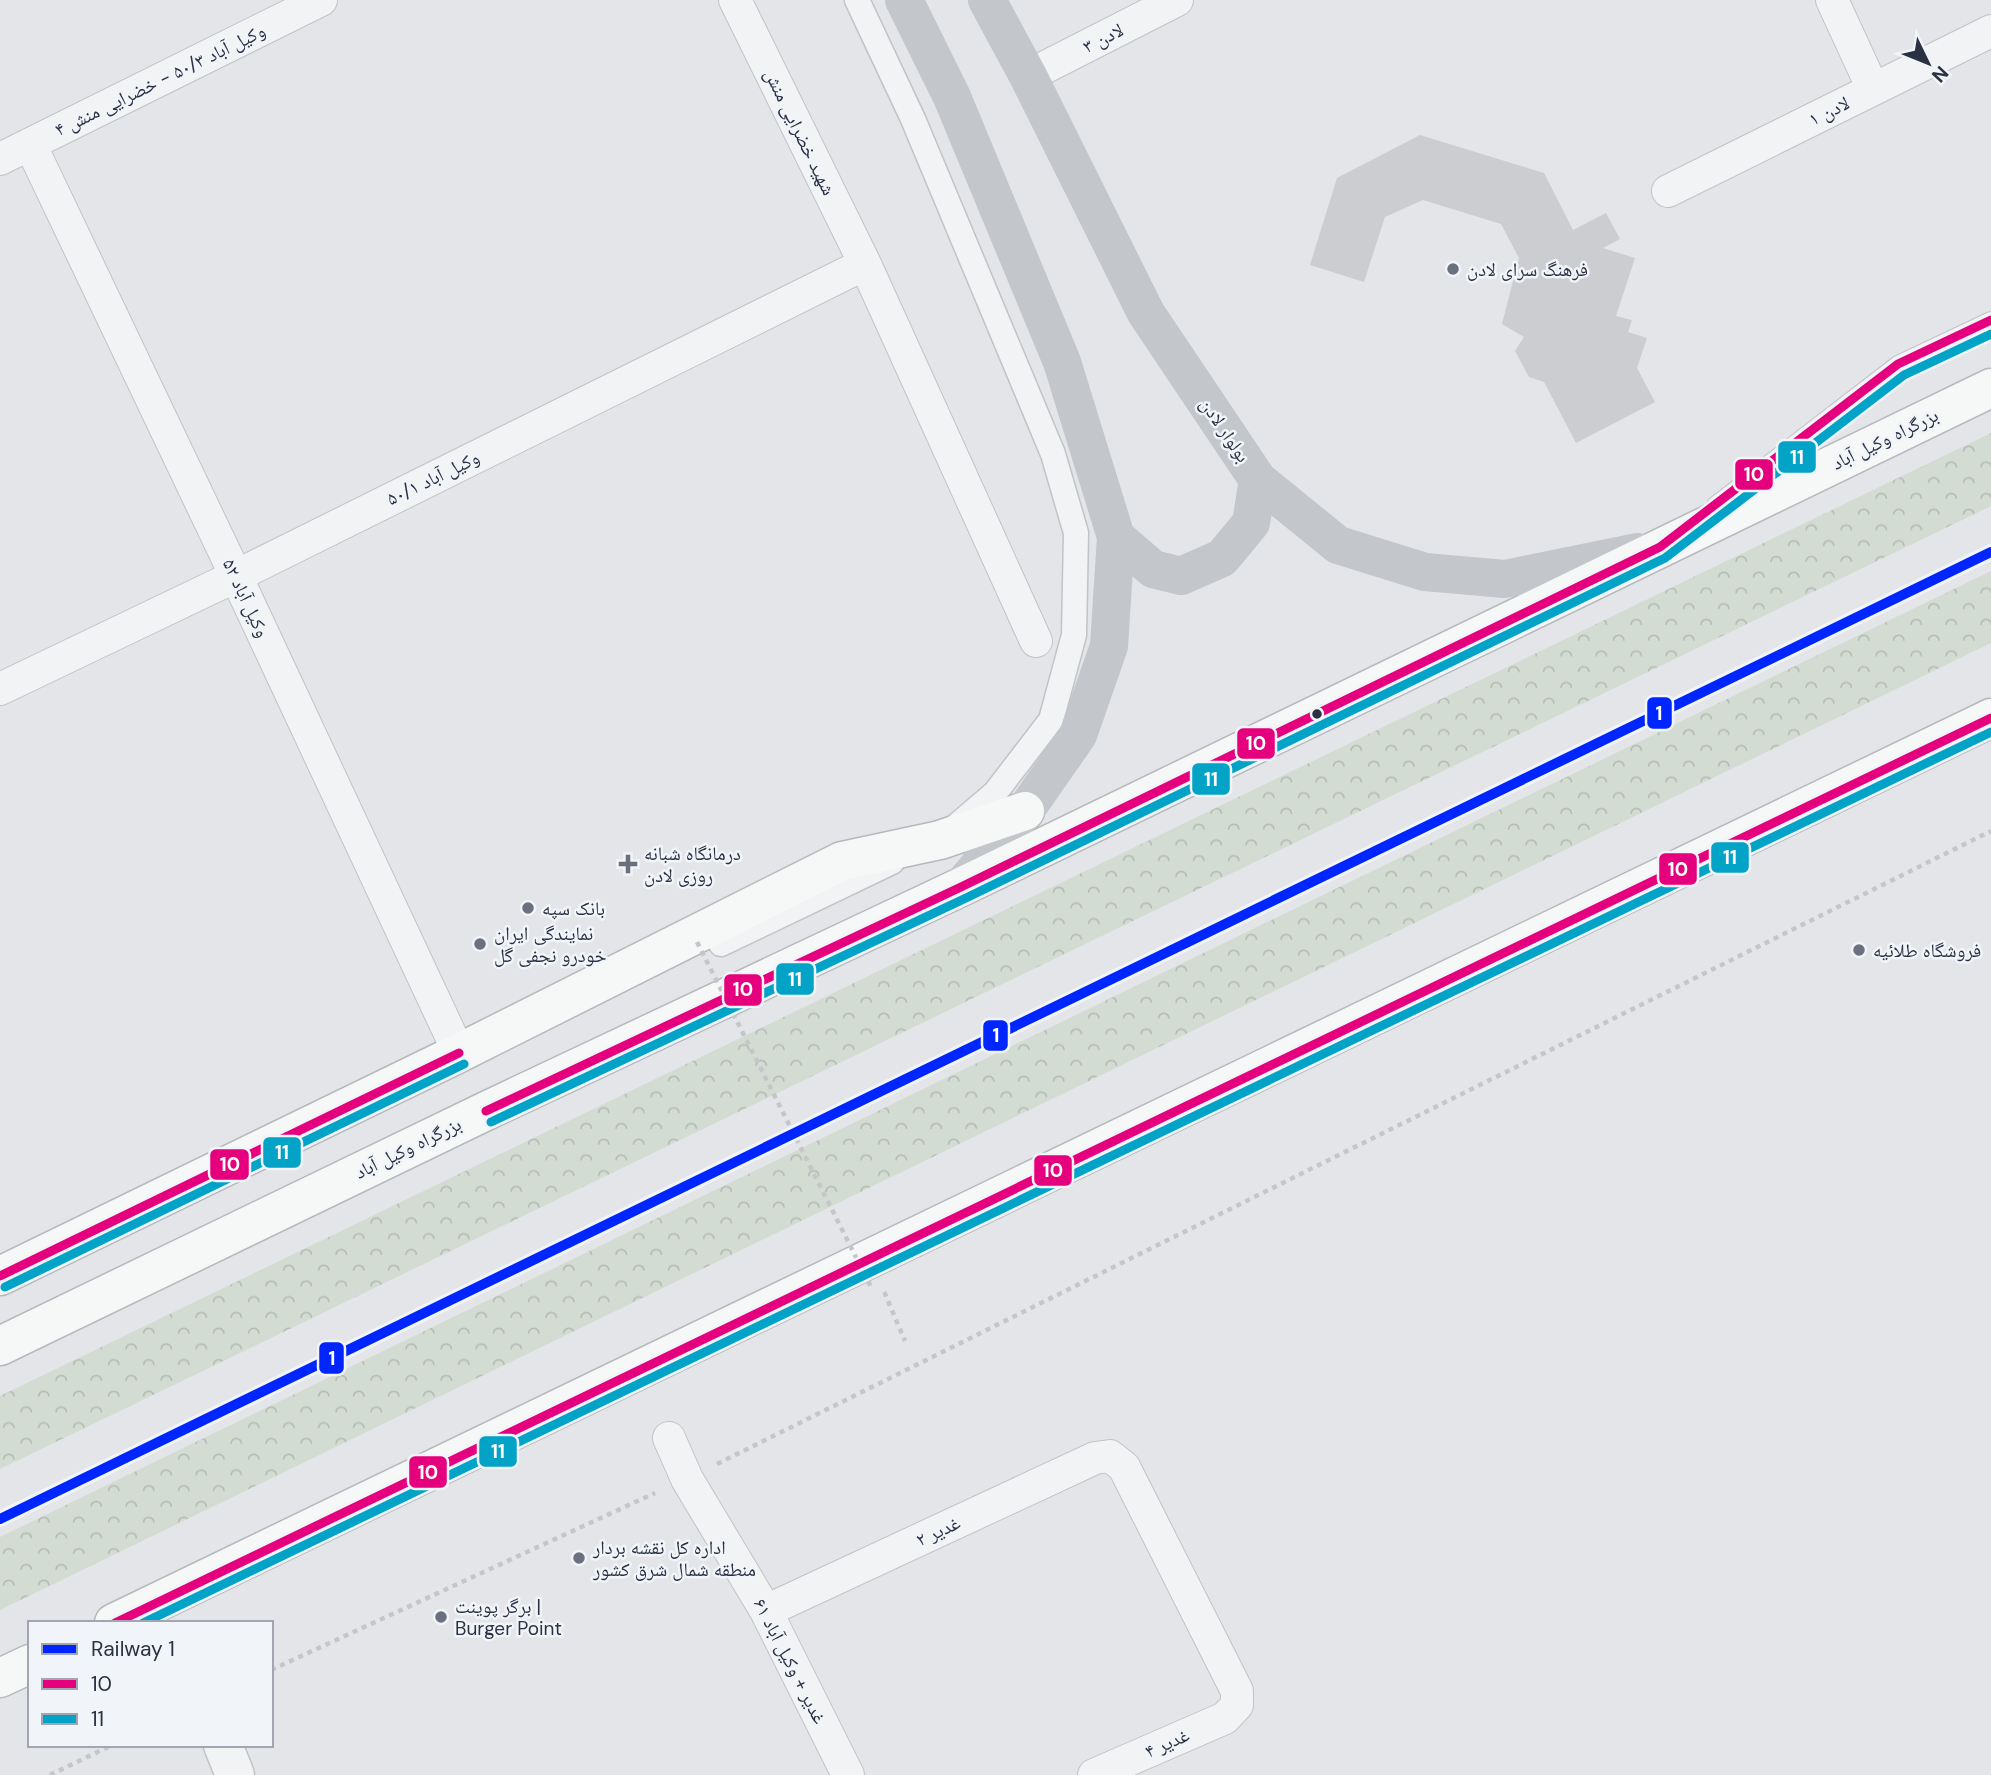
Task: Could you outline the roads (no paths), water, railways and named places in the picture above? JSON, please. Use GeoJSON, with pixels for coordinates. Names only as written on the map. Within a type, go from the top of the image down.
{"type":"FeatureCollection","features":[{"type":"Feature","properties":{"kind":"highway","name":"بزرگراه وکیل آباد"},"geometry":{"type":"LineString","coordinates":[[0,1346],[486,1111],[961,887],[1991,388]]}},
{"type":"Feature","properties":{"kind":"highway"},"geometry":{"type":"LineString","coordinates":[[123,1621],[164,1612],[1991,718]]}},
{"type":"Feature","properties":{"kind":"highway"},"geometry":{"type":"LineString","coordinates":[[0,1276],[459,1053],[842,861],[940,840],[1025,810]]}},
{"type":"Feature","properties":{"kind":"highway"},"geometry":{"type":"LineString","coordinates":[[0,1317],[54,1320]]}},
{"type":"Feature","properties":{"kind":"highway"},"geometry":{"type":"LineString","coordinates":[[0,1678],[28,1665]]}},
{"type":"Feature","properties":{"kind":"main road"},"geometry":{"type":"LineString","coordinates":[[904,0],[952,97],[1062,362],[1116,537],[1109,646],[1078,735],[1025,810],[961,887]]}},
{"type":"Feature","properties":{"kind":"main road","name":"بولوار لادن"},"geometry":{"type":"LineString","coordinates":[[987,0],[1028,76],[1146,313],[1258,480],[1338,545],[1425,572],[1504,579],[1660,547]]}},
{"type":"Feature","properties":{"kind":"main road"},"geometry":{"type":"LineString","coordinates":[[1116,537],[1153,569],[1181,576],[1222,558],[1251,523],[1258,480]]}},
{"type":"Feature","properties":{"kind":"street","name":"وکیل آباد ۵۰/۳ - خضرایی منش ۴"},"geometry":{"type":"LineString","coordinates":[[0,159],[321,0]]}},
{"type":"Feature","properties":{"kind":"street","name":"شهید خضرایی منش"},"geometry":{"type":"LineString","coordinates":[[735,0],[865,264],[1037,641]]}},
{"type":"Feature","properties":{"kind":"street"},"geometry":{"type":"LineString","coordinates":[[709,943],[940,840],[995,793],[1051,720],[1074,635],[1076,533],[1053,454],[913,118],[856,0]]}},
{"type":"Feature","properties":{"kind":"street","name":"لادن ۳"},"geometry":{"type":"LineString","coordinates":[[1028,76],[1177,0]]}},
{"type":"Feature","properties":{"kind":"street"},"geometry":{"type":"LineString","coordinates":[[1832,0],[1872,89]]}},
{"type":"Feature","properties":{"kind":"street","name":"لادن ۱"},"geometry":{"type":"LineString","coordinates":[[1668,191],[1991,31]]}},
{"type":"Feature","properties":{"kind":"street","name":"۵۲ وکیل آباد"},"geometry":{"type":"LineString","coordinates":[[30,144],[459,1053]]}},
{"type":"Feature","properties":{"kind":"street","name":"وکیل آباد ۵۰/۱"},"geometry":{"type":"LineString","coordinates":[[0,690],[865,264]]}},
{"type":"Feature","properties":{"kind":"street","name":"غدیر + وکیل آباد ۶۱"},"geometry":{"type":"LineString","coordinates":[[669,1437],[687,1479],[766,1611],[848,1775]]}},
{"type":"Feature","properties":{"kind":"street","name":"غدیر ۲"},"geometry":{"type":"LineString","coordinates":[[766,1611],[1095,1458],[1110,1456],[1124,1466],[1237,1691],[1237,1705]]}},
{"type":"Feature","properties":{"kind":"street","name":"غدیر ۴"},"geometry":{"type":"LineString","coordinates":[[1094,1775],[1225,1718],[1237,1705]]}},
{"type":"Feature","properties":{"kind":"street"},"geometry":{"type":"LineString","coordinates":[[224,1747],[235,1775]]}},
{"type":"Feature","properties":{"kind":"lane"},"geometry":{"type":"LineString","coordinates":[[1660,547],[1898,364],[1991,320]]}},
{"type":"Feature","properties":{"kind":"rail line","name":"1"},"geometry":{"type":"LineString","coordinates":[[0,1519],[1991,552]]}},
{"type":"Feature","properties":{"kind":"place","name":"فرهنگ سرای لادن"},"geometry":{"type":"Point","coordinates":[1453,269]}},
{"type":"Feature","properties":{"kind":"place","name":"درمانگاه شبانه روزی لادن"},"geometry":{"type":"Point","coordinates":[628,864]}},
{"type":"Feature","properties":{"kind":"place","name":"بانک سپه"},"geometry":{"type":"Point","coordinates":[528,908]}},
{"type":"Feature","properties":{"kind":"place","name":"نمایندگی ایران خودرو نجفی گل"},"geometry":{"type":"Point","coordinates":[480,944]}},
{"type":"Feature","properties":{"kind":"place","name":"فروشگاه طلائیه"},"geometry":{"type":"Point","coordinates":[1859,950]}},
{"type":"Feature","properties":{"kind":"place","name":"اداره کل نقشه بردار منطقه شمال شرق کشور"},"geometry":{"type":"Point","coordinates":[579,1558]}},
{"type":"Feature","properties":{"kind":"place","name":"برگر پوینت | Burger Point"},"geometry":{"type":"Point","coordinates":[441,1617]}}]}
